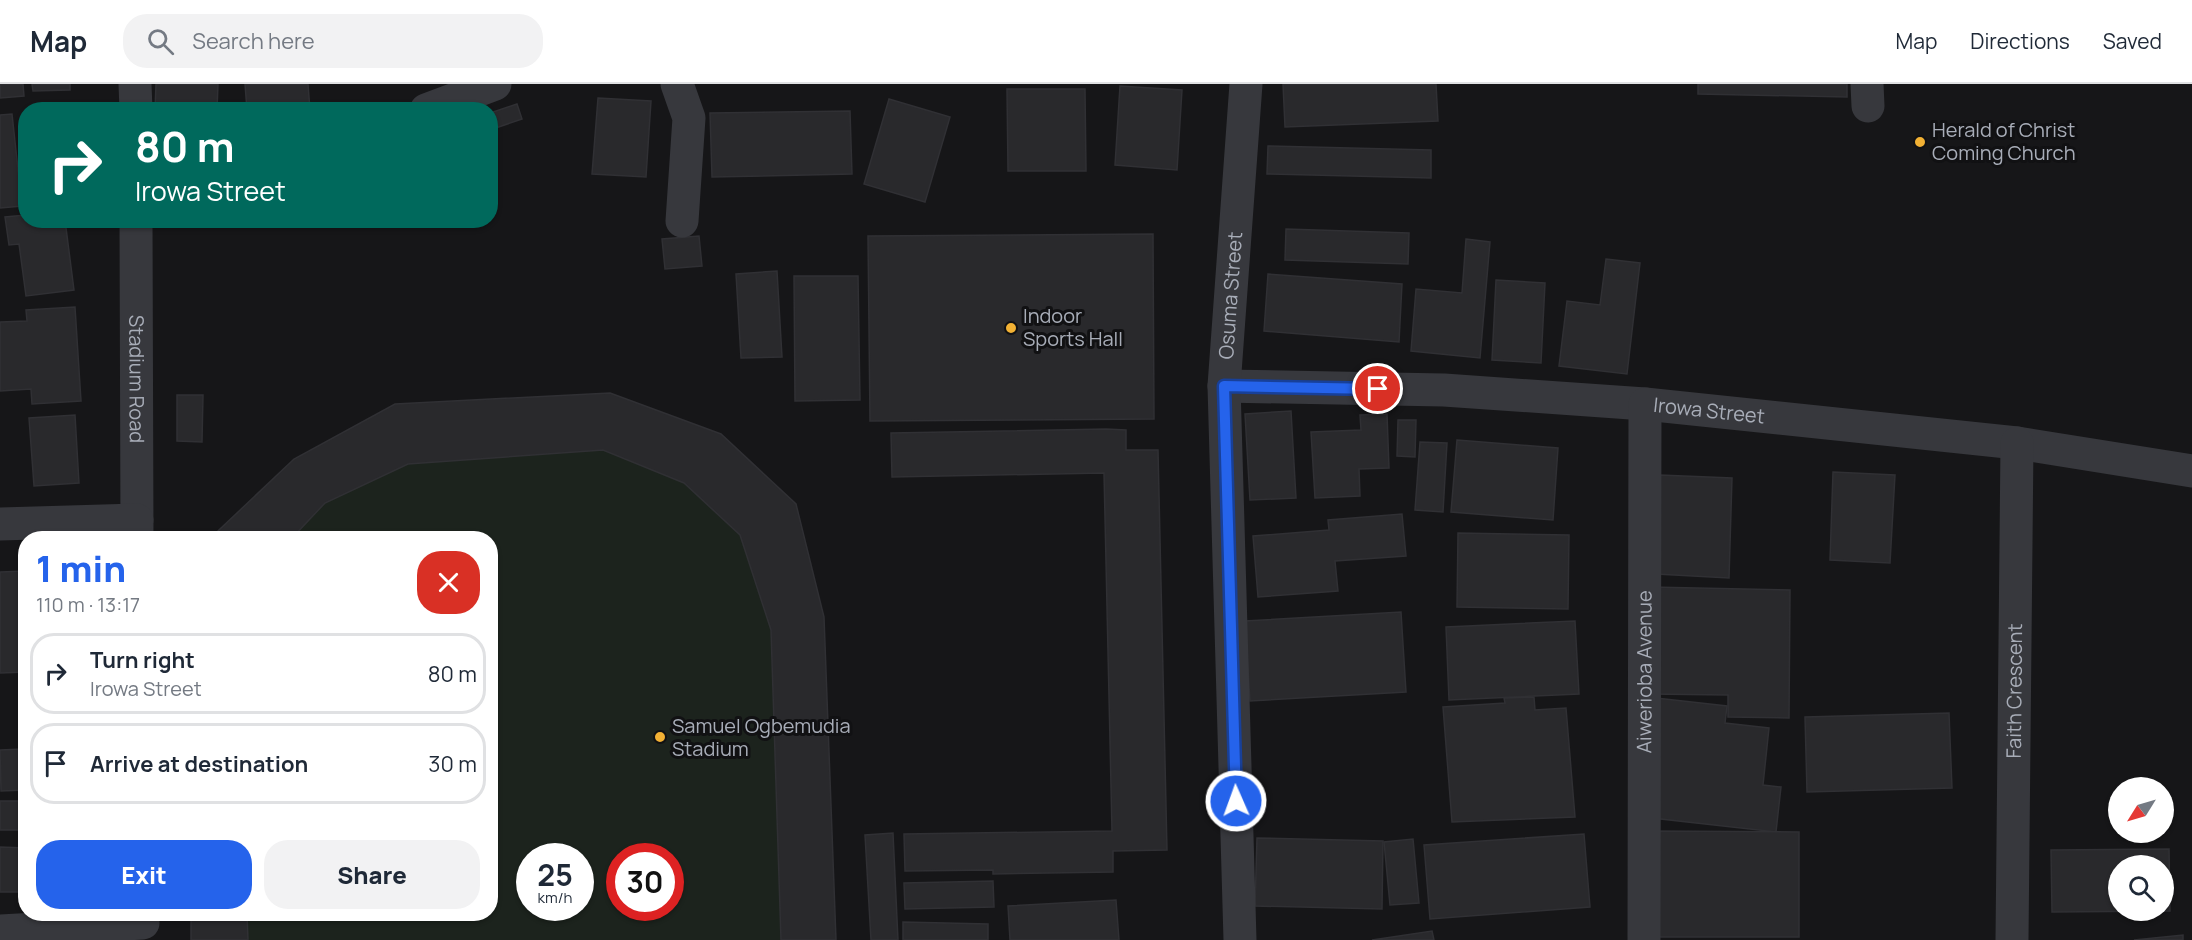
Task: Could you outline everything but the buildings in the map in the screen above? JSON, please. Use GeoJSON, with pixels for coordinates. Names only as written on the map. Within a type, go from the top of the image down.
{"type":"FeatureCollection","features":[{"type":"Feature","properties":{"kind":"street"},"geometry":{"type":"LineString","coordinates":[[135,84],[136,102]]}},
{"type":"Feature","properties":{"kind":"street"},"geometry":{"type":"LineString","coordinates":[[447,102],[495,84]]}},
{"type":"Feature","properties":{"kind":"street"},"geometry":{"type":"LineString","coordinates":[[677,84],[689,118],[682,221]]}},
{"type":"Feature","properties":{"kind":"street","name":"Osuma Street"},"geometry":{"type":"LineString","coordinates":[[1240,940],[1224,386],[1246,84]]}},
{"type":"Feature","properties":{"kind":"street","name":"Stadium Road"},"geometry":{"type":"LineString","coordinates":[[136,228],[137,530]]}},
{"type":"Feature","properties":{"kind":"street","name":"Irowa Street"},"geometry":{"type":"LineString","coordinates":[[1224,386],[1444,390],[1645,404],[2017,444],[2192,471]]}},
{"type":"Feature","properties":{"kind":"street","name":"Aiwerioba Avenue"},"geometry":{"type":"LineString","coordinates":[[1644,940],[1645,404]]}},
{"type":"Feature","properties":{"kind":"street","name":"Faith Crescent"},"geometry":{"type":"LineString","coordinates":[[2012,940],[2017,444]]}},
{"type":"Feature","properties":{"kind":"street"},"geometry":{"type":"LineString","coordinates":[[0,524],[137,530]]}},
{"type":"Feature","properties":{"kind":"street"},"geometry":{"type":"LineString","coordinates":[[0,931],[144,926]]}},
{"type":"Feature","properties":{"kind":"shaded area","name":"Samuel Ogbemudia Stadium"},"geometry":{"type":"Polygon","coordinates":[[[610,393],[796,504],[824,617],[836,940],[191,940],[191,921],[498,921],[498,531],[218,531],[294,459],[395,404],[610,393]]]}},
{"type":"Feature","properties":{"kind":"place","name":"Herald of Christ Coming Church"},"geometry":{"type":"Point","coordinates":[1920,142]}},
{"type":"Feature","properties":{"kind":"place","name":"Indoor Sports Hall"},"geometry":{"type":"Point","coordinates":[1011,328]}},
{"type":"Feature","properties":{"kind":"place","name":"Samuel Ogbemudia Stadium"},"geometry":{"type":"Point","coordinates":[660,737]}},
{"type":"Feature","properties":{"kind":"route"},"geometry":{"type":"LineString","coordinates":[[1236,801],[1224,386],[1378,389]]}}]}
